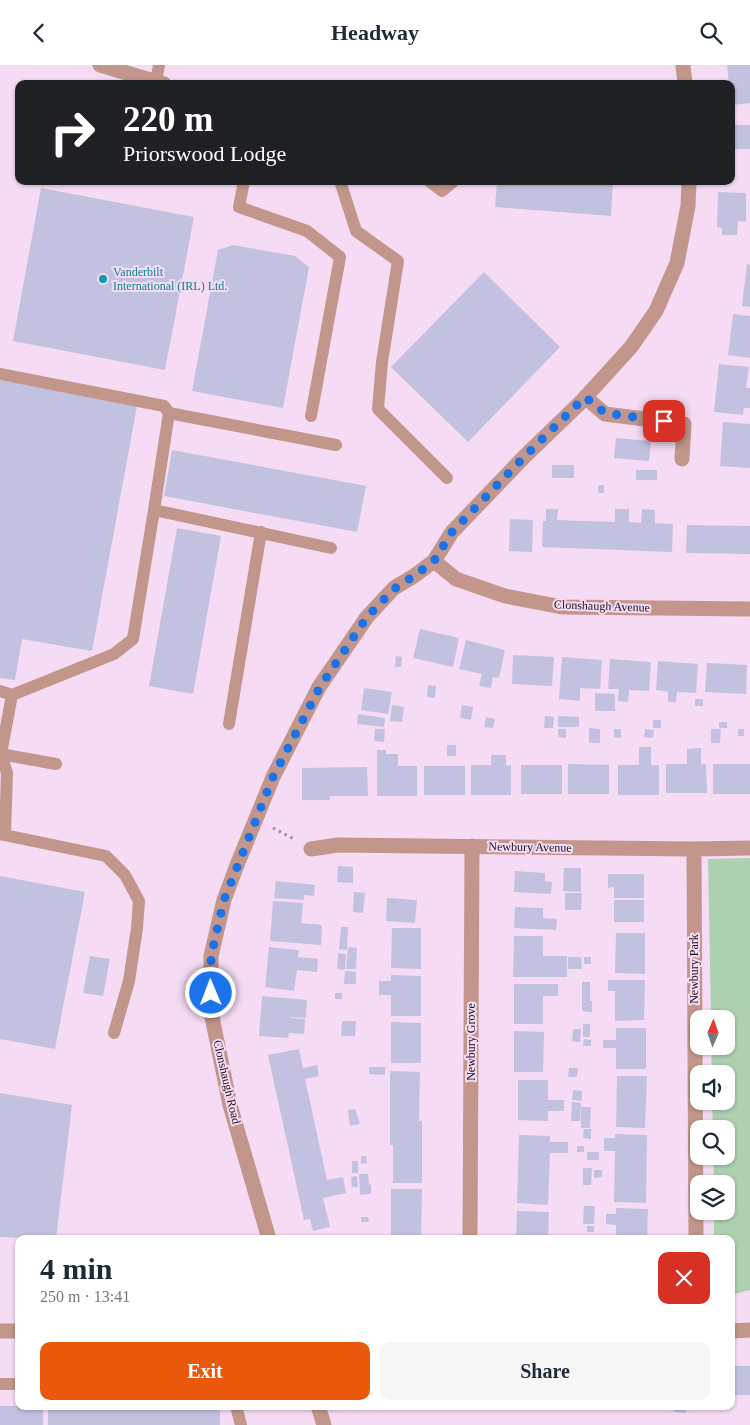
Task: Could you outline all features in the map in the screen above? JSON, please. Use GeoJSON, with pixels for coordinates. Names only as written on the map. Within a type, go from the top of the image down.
{"type":"FeatureCollection","features":[{"type":"Feature","properties":{"kind":"street"},"geometry":{"type":"LineString","coordinates":[[100,65],[150,80]]}},
{"type":"Feature","properties":{"kind":"street"},"geometry":{"type":"LineString","coordinates":[[683,65],[685,80]]}},
{"type":"Feature","properties":{"kind":"street","name":"Clonshaugh Road"},"geometry":{"type":"LineString","coordinates":[[268,1235],[230,1105],[212,1012],[211,956],[224,900],[256,819],[273,777],[320,687],[367,617],[394,589],[434,561],[452,532],[585,397],[631,347],[656,311],[677,263],[688,206],[689,185]]}},
{"type":"Feature","properties":{"kind":"street"},"geometry":{"type":"LineString","coordinates":[[585,397],[605,413],[684,424],[682,459]]}},
{"type":"Feature","properties":{"kind":"street","name":"Clonshaugh Avenue"},"geometry":{"type":"LineString","coordinates":[[434,561],[456,579],[505,596],[562,607],[750,609]]}},
{"type":"Feature","properties":{"kind":"street","name":"Newbury Avenue"},"geometry":{"type":"LineString","coordinates":[[311,849],[338,845],[750,848]]}},
{"type":"Feature","properties":{"kind":"street","name":"Newbury Grove"},"geometry":{"type":"LineString","coordinates":[[470,1235],[472,846]]}},
{"type":"Feature","properties":{"kind":"street","name":"Newbury Park"},"geometry":{"type":"LineString","coordinates":[[694,849],[696,1235]]}},
{"type":"Feature","properties":{"kind":"street"},"geometry":{"type":"LineString","coordinates":[[735,1331],[750,1330]]}},
{"type":"Feature","properties":{"kind":"street"},"geometry":{"type":"LineString","coordinates":[[0,1331],[15,1331]]}},
{"type":"Feature","properties":{"kind":"street"},"geometry":{"type":"LineString","coordinates":[[319,1410],[324,1425]]}},
{"type":"Feature","properties":{"kind":"lane"},"geometry":{"type":"LineString","coordinates":[[159,65],[160,80]]}},
{"type":"Feature","properties":{"kind":"lane"},"geometry":{"type":"LineString","coordinates":[[243,185],[239,207],[307,231],[340,257],[310,416]]}},
{"type":"Feature","properties":{"kind":"lane"},"geometry":{"type":"LineString","coordinates":[[341,185],[356,231],[398,261],[382,363],[378,409],[447,479]]}},
{"type":"Feature","properties":{"kind":"lane"},"geometry":{"type":"LineString","coordinates":[[434,185],[442,191],[449,185]]}},
{"type":"Feature","properties":{"kind":"lane"},"geometry":{"type":"LineString","coordinates":[[0,374],[164,406],[169,413],[336,445]]}},
{"type":"Feature","properties":{"kind":"lane"},"geometry":{"type":"LineString","coordinates":[[114,1033],[129,981],[139,901],[125,875],[106,856],[2,834],[7,773],[1,754],[6,693],[114,654],[133,639],[169,413]]}},
{"type":"Feature","properties":{"kind":"lane"},"geometry":{"type":"LineString","coordinates":[[154,510],[331,548]]}},
{"type":"Feature","properties":{"kind":"lane"},"geometry":{"type":"LineString","coordinates":[[229,724],[261,533]]}},
{"type":"Feature","properties":{"kind":"lane"},"geometry":{"type":"LineString","coordinates":[[1,754],[56,764]]}},
{"type":"Feature","properties":{"kind":"lane"},"geometry":{"type":"LineString","coordinates":[[0,1384],[15,1384]]}},
{"type":"Feature","properties":{"kind":"lane"},"geometry":{"type":"LineString","coordinates":[[237,1410],[241,1425]]}},
{"type":"Feature","properties":{"kind":"path"},"geometry":{"type":"LineString","coordinates":[[256,819],[311,849]]}},
{"type":"Feature","properties":{"kind":"green space"},"geometry":{"type":"Polygon","coordinates":[[[750,858],[750,1290],[735,1294],[735,1235],[714,1235],[714,1220],[735,1220],[735,1175],[714,1175],[713,1165],[735,1165],[735,1120],[713,1120],[712,1110],[735,1110],[735,1065],[712,1065],[711,1055],[735,1055],[735,1010],[711,1010],[708,859],[750,858]]]}},
{"type":"Feature","properties":{"kind":"building"},"geometry":{"type":"Polygon","coordinates":[[[727,65],[750,65],[750,103],[735,105],[735,80],[729,80],[727,65]]]}},
{"type":"Feature","properties":{"kind":"building"},"geometry":{"type":"Polygon","coordinates":[[[735,125],[750,125],[750,149],[735,149],[735,125]]]}},
{"type":"Feature","properties":{"kind":"building"},"geometry":{"type":"Polygon","coordinates":[[[497,185],[613,185],[611,216],[495,207],[497,185]]]}},
{"type":"Feature","properties":{"kind":"building","name":"Vanderbilt International (IRL) Ltd."},"geometry":{"type":"Polygon","coordinates":[[[41,188],[194,217],[165,370],[13,341],[41,188]]]}},
{"type":"Feature","properties":{"kind":"building"},"geometry":{"type":"Polygon","coordinates":[[[718,192],[746,193],[746,222],[738,221],[737,235],[722,235],[722,228],[717,227],[718,192]]]}},
{"type":"Feature","properties":{"kind":"building"},"geometry":{"type":"Polygon","coordinates":[[[233,245],[295,256],[309,267],[283,408],[192,391],[218,250],[233,245]]]}},
{"type":"Feature","properties":{"kind":"building"},"geometry":{"type":"Polygon","coordinates":[[[747,264],[750,265],[750,307],[742,306],[747,264]]]}},
{"type":"Feature","properties":{"kind":"building"},"geometry":{"type":"Polygon","coordinates":[[[484,272],[560,347],[468,442],[391,367],[484,272]]]}},
{"type":"Feature","properties":{"kind":"building"},"geometry":{"type":"Polygon","coordinates":[[[733,314],[750,316],[750,358],[728,355],[733,314]]]}},
{"type":"Feature","properties":{"kind":"building"},"geometry":{"type":"Polygon","coordinates":[[[719,364],[749,367],[746,388],[750,388],[750,408],[744,408],[743,415],[714,412],[719,364]]]}},
{"type":"Feature","properties":{"kind":"building"},"geometry":{"type":"Polygon","coordinates":[[[0,380],[137,406],[92,651],[22,639],[15,680],[0,678],[0,380]]]}},
{"type":"Feature","properties":{"kind":"building"},"geometry":{"type":"Polygon","coordinates":[[[723,422],[750,424],[750,468],[720,466],[723,422]]]}},
{"type":"Feature","properties":{"kind":"building"},"geometry":{"type":"Polygon","coordinates":[[[616,438],[651,441],[649,461],[614,458],[616,438]]]}},
{"type":"Feature","properties":{"kind":"building"},"geometry":{"type":"Polygon","coordinates":[[[172,450],[366,486],[357,532],[164,496],[172,450]]]}},
{"type":"Feature","properties":{"kind":"building"},"geometry":{"type":"Polygon","coordinates":[[[552,465],[574,465],[574,478],[552,478],[552,465]]]}},
{"type":"Feature","properties":{"kind":"building"},"geometry":{"type":"Polygon","coordinates":[[[636,470],[657,470],[657,480],[636,480],[636,470]]]}},
{"type":"Feature","properties":{"kind":"building"},"geometry":{"type":"Polygon","coordinates":[[[599,485],[604,485],[604,493],[598,493],[599,485]]]}},
{"type":"Feature","properties":{"kind":"building"},"geometry":{"type":"Polygon","coordinates":[[[546,509],[558,509],[557,520],[615,522],[615,509],[629,509],[629,522],[641,523],[642,509],[655,510],[655,523],[673,524],[672,552],[542,547],[543,521],[546,521],[546,509]]]}},
{"type":"Feature","properties":{"kind":"building"},"geometry":{"type":"Polygon","coordinates":[[[510,519],[533,520],[532,552],[509,551],[510,519]]]}},
{"type":"Feature","properties":{"kind":"building"},"geometry":{"type":"Polygon","coordinates":[[[687,525],[750,526],[750,554],[686,553],[687,525]]]}},
{"type":"Feature","properties":{"kind":"building"},"geometry":{"type":"Polygon","coordinates":[[[177,528],[221,536],[193,694],[149,686],[177,528]]]}},
{"type":"Feature","properties":{"kind":"building"},"geometry":{"type":"Polygon","coordinates":[[[420,629],[459,638],[453,667],[413,658],[420,629]]]}},
{"type":"Feature","properties":{"kind":"building"},"geometry":{"type":"Polygon","coordinates":[[[466,640],[505,650],[499,678],[493,677],[491,688],[479,686],[482,674],[459,669],[466,640]]]}},
{"type":"Feature","properties":{"kind":"building"},"geometry":{"type":"Polygon","coordinates":[[[513,655],[554,657],[552,686],[512,684],[513,655]]]}},
{"type":"Feature","properties":{"kind":"building"},"geometry":{"type":"Polygon","coordinates":[[[396,656],[402,657],[401,667],[395,667],[396,656]]]}},
{"type":"Feature","properties":{"kind":"building"},"geometry":{"type":"Polygon","coordinates":[[[562,657],[602,660],[600,689],[580,688],[580,701],[559,699],[562,657]]]}},
{"type":"Feature","properties":{"kind":"building"},"geometry":{"type":"Polygon","coordinates":[[[610,659],[651,662],[649,691],[629,690],[628,702],[618,701],[619,689],[608,689],[610,659]]]}},
{"type":"Feature","properties":{"kind":"building"},"geometry":{"type":"Polygon","coordinates":[[[658,661],[698,664],[696,693],[677,692],[676,702],[668,702],[668,692],[656,690],[658,661]]]}},
{"type":"Feature","properties":{"kind":"building"},"geometry":{"type":"Polygon","coordinates":[[[707,663],[747,665],[746,694],[705,692],[707,663]]]}},
{"type":"Feature","properties":{"kind":"building"},"geometry":{"type":"Polygon","coordinates":[[[428,685],[436,686],[435,698],[427,697],[428,685]]]}},
{"type":"Feature","properties":{"kind":"building"},"geometry":{"type":"Polygon","coordinates":[[[364,688],[392,692],[388,714],[361,710],[364,688]]]}},
{"type":"Feature","properties":{"kind":"building"},"geometry":{"type":"Polygon","coordinates":[[[595,693],[615,694],[615,711],[595,711],[595,693]]]}},
{"type":"Feature","properties":{"kind":"building"},"geometry":{"type":"Polygon","coordinates":[[[695,699],[703,699],[703,706],[695,706],[695,699]]]}},
{"type":"Feature","properties":{"kind":"building"},"geometry":{"type":"Polygon","coordinates":[[[392,705],[404,707],[402,722],[390,721],[392,705]]]}},
{"type":"Feature","properties":{"kind":"building"},"geometry":{"type":"Polygon","coordinates":[[[462,705],[473,707],[471,720],[460,718],[462,705]]]}},
{"type":"Feature","properties":{"kind":"building"},"geometry":{"type":"Polygon","coordinates":[[[358,714],[385,718],[384,727],[357,724],[358,714]]]}},
{"type":"Feature","properties":{"kind":"building"},"geometry":{"type":"Polygon","coordinates":[[[545,716],[554,717],[553,728],[544,728],[545,716]]]}},
{"type":"Feature","properties":{"kind":"building"},"geometry":{"type":"Polygon","coordinates":[[[558,716],[579,717],[579,727],[558,727],[558,716]]]}},
{"type":"Feature","properties":{"kind":"building"},"geometry":{"type":"Polygon","coordinates":[[[486,717],[495,719],[493,728],[484,727],[486,717]]]}},
{"type":"Feature","properties":{"kind":"building"},"geometry":{"type":"Polygon","coordinates":[[[653,720],[661,720],[661,728],[653,728],[653,720]]]}},
{"type":"Feature","properties":{"kind":"building"},"geometry":{"type":"Polygon","coordinates":[[[719,722],[727,722],[727,728],[719,728],[719,722]]]}},
{"type":"Feature","properties":{"kind":"building"},"geometry":{"type":"Polygon","coordinates":[[[589,728],[600,729],[600,743],[589,743],[589,728]]]}},
{"type":"Feature","properties":{"kind":"building"},"geometry":{"type":"Polygon","coordinates":[[[375,729],[385,729],[384,742],[374,741],[375,729]]]}},
{"type":"Feature","properties":{"kind":"building"},"geometry":{"type":"Polygon","coordinates":[[[558,729],[566,729],[566,738],[558,737],[558,729]]]}},
{"type":"Feature","properties":{"kind":"building"},"geometry":{"type":"Polygon","coordinates":[[[614,729],[621,729],[621,738],[614,737],[614,729]]]}},
{"type":"Feature","properties":{"kind":"building"},"geometry":{"type":"Polygon","coordinates":[[[645,729],[654,730],[653,738],[644,737],[645,729]]]}},
{"type":"Feature","properties":{"kind":"building"},"geometry":{"type":"Polygon","coordinates":[[[711,729],[721,729],[720,743],[711,743],[711,729]]]}},
{"type":"Feature","properties":{"kind":"building"},"geometry":{"type":"Polygon","coordinates":[[[738,729],[744,729],[744,736],[738,736],[738,729]]]}},
{"type":"Feature","properties":{"kind":"building"},"geometry":{"type":"Polygon","coordinates":[[[447,745],[456,745],[456,756],[447,756],[447,745]]]}},
{"type":"Feature","properties":{"kind":"building"},"geometry":{"type":"Polygon","coordinates":[[[639,747],[651,747],[651,765],[659,765],[659,795],[618,795],[618,765],[639,765],[639,747]]]}},
{"type":"Feature","properties":{"kind":"building"},"geometry":{"type":"Polygon","coordinates":[[[701,748],[701,764],[706,764],[707,793],[666,793],[666,764],[687,764],[687,749],[701,748]]]}},
{"type":"Feature","properties":{"kind":"building"},"geometry":{"type":"Polygon","coordinates":[[[377,750],[386,750],[386,754],[398,754],[398,766],[417,766],[417,796],[377,796],[377,750]]]}},
{"type":"Feature","properties":{"kind":"building"},"geometry":{"type":"Polygon","coordinates":[[[491,755],[506,755],[506,766],[511,765],[511,795],[471,795],[471,765],[491,765],[491,755]]]}},
{"type":"Feature","properties":{"kind":"building"},"geometry":{"type":"Polygon","coordinates":[[[568,764],[609,765],[609,794],[568,794],[568,764]]]}},
{"type":"Feature","properties":{"kind":"building"},"geometry":{"type":"Polygon","coordinates":[[[713,764],[750,764],[750,794],[713,794],[713,764]]]}},
{"type":"Feature","properties":{"kind":"building"},"geometry":{"type":"Polygon","coordinates":[[[521,765],[562,765],[562,794],[521,794],[521,765]]]}},
{"type":"Feature","properties":{"kind":"building"},"geometry":{"type":"Polygon","coordinates":[[[424,766],[465,766],[465,795],[424,795],[424,766]]]}},
{"type":"Feature","properties":{"kind":"building"},"geometry":{"type":"Polygon","coordinates":[[[367,767],[368,796],[330,796],[330,800],[302,800],[302,768],[367,767]]]}},
{"type":"Feature","properties":{"kind":"building"},"geometry":{"type":"Polygon","coordinates":[[[338,866],[353,867],[353,883],[337,882],[338,866]]]}},
{"type":"Feature","properties":{"kind":"building"},"geometry":{"type":"Polygon","coordinates":[[[564,868],[581,868],[581,892],[563,891],[564,868]]]}},
{"type":"Feature","properties":{"kind":"building"},"geometry":{"type":"Polygon","coordinates":[[[515,871],[545,873],[545,881],[552,882],[551,894],[514,892],[515,871]]]}},
{"type":"Feature","properties":{"kind":"building"},"geometry":{"type":"Polygon","coordinates":[[[608,874],[644,874],[644,898],[614,898],[614,887],[608,888],[608,874]]]}},
{"type":"Feature","properties":{"kind":"building"},"geometry":{"type":"Polygon","coordinates":[[[0,876],[85,892],[55,1049],[0,1039],[0,876]]]}},
{"type":"Feature","properties":{"kind":"building"},"geometry":{"type":"Polygon","coordinates":[[[276,881],[315,885],[314,896],[304,895],[304,900],[274,898],[276,881]]]}},
{"type":"Feature","properties":{"kind":"building"},"geometry":{"type":"Polygon","coordinates":[[[354,892],[365,893],[363,913],[353,912],[354,892]]]}},
{"type":"Feature","properties":{"kind":"building"},"geometry":{"type":"Polygon","coordinates":[[[565,893],[582,893],[581,910],[565,910],[565,893]]]}},
{"type":"Feature","properties":{"kind":"building"},"geometry":{"type":"Polygon","coordinates":[[[387,898],[417,900],[415,923],[386,921],[387,898]]]}},
{"type":"Feature","properties":{"kind":"building"},"geometry":{"type":"Polygon","coordinates":[[[614,900],[644,900],[644,922],[614,922],[614,900]]]}},
{"type":"Feature","properties":{"kind":"building"},"geometry":{"type":"Polygon","coordinates":[[[273,901],[303,903],[301,923],[322,925],[321,945],[270,941],[273,901]]]}},
{"type":"Feature","properties":{"kind":"building"},"geometry":{"type":"Polygon","coordinates":[[[515,907],[543,908],[543,918],[557,919],[556,930],[514,928],[515,907]]]}},
{"type":"Feature","properties":{"kind":"building"},"geometry":{"type":"Polygon","coordinates":[[[341,927],[348,927],[347,950],[339,949],[341,927]]]}},
{"type":"Feature","properties":{"kind":"building"},"geometry":{"type":"Polygon","coordinates":[[[392,928],[421,928],[421,969],[391,968],[392,928]]]}},
{"type":"Feature","properties":{"kind":"building"},"geometry":{"type":"Polygon","coordinates":[[[616,933],[645,933],[645,974],[615,973],[616,933]]]}},
{"type":"Feature","properties":{"kind":"building"},"geometry":{"type":"Polygon","coordinates":[[[514,936],[543,936],[543,956],[567,956],[567,977],[513,977],[514,936]]]}},
{"type":"Feature","properties":{"kind":"building"},"geometry":{"type":"Polygon","coordinates":[[[269,947],[299,950],[298,957],[318,959],[317,972],[297,970],[294,991],[265,987],[269,947]]]}},
{"type":"Feature","properties":{"kind":"building"},"geometry":{"type":"Polygon","coordinates":[[[348,947],[357,948],[356,969],[346,969],[348,947]]]}},
{"type":"Feature","properties":{"kind":"building"},"geometry":{"type":"Polygon","coordinates":[[[338,953],[346,954],[345,970],[337,969],[338,953]]]}},
{"type":"Feature","properties":{"kind":"building"},"geometry":{"type":"Polygon","coordinates":[[[90,956],[110,959],[103,996],[83,993],[90,956]]]}},
{"type":"Feature","properties":{"kind":"building"},"geometry":{"type":"Polygon","coordinates":[[[568,957],[581,957],[582,969],[568,969],[568,957]]]}},
{"type":"Feature","properties":{"kind":"building"},"geometry":{"type":"Polygon","coordinates":[[[584,957],[591,957],[591,964],[584,964],[584,957]]]}},
{"type":"Feature","properties":{"kind":"building"},"geometry":{"type":"Polygon","coordinates":[[[345,971],[356,972],[356,984],[344,984],[345,971]]]}},
{"type":"Feature","properties":{"kind":"building"},"geometry":{"type":"Polygon","coordinates":[[[391,975],[421,976],[421,1016],[391,1016],[391,995],[379,995],[379,981],[391,981],[391,975]]]}},
{"type":"Feature","properties":{"kind":"building"},"geometry":{"type":"Polygon","coordinates":[[[608,980],[645,980],[644,1020],[615,1021],[615,991],[608,991],[608,980]]]}},
{"type":"Feature","properties":{"kind":"building"},"geometry":{"type":"Polygon","coordinates":[[[582,982],[590,982],[592,1012],[582,1011],[582,982]]]}},
{"type":"Feature","properties":{"kind":"building"},"geometry":{"type":"Polygon","coordinates":[[[514,984],[558,984],[558,996],[543,996],[543,1024],[514,1024],[514,984]]]}},
{"type":"Feature","properties":{"kind":"building"},"geometry":{"type":"Polygon","coordinates":[[[335,993],[342,993],[342,999],[335,999],[335,993]]]}},
{"type":"Feature","properties":{"kind":"building"},"geometry":{"type":"Polygon","coordinates":[[[262,996],[307,1000],[306,1018],[290,1017],[305,1019],[304,1034],[289,1033],[288,1038],[259,1036],[262,996]]]}},
{"type":"Feature","properties":{"kind":"building"},"geometry":{"type":"Polygon","coordinates":[[[342,1021],[356,1021],[355,1036],[341,1036],[342,1021]]]}},
{"type":"Feature","properties":{"kind":"building"},"geometry":{"type":"Polygon","coordinates":[[[391,1022],[421,1023],[421,1063],[391,1063],[391,1022]]]}},
{"type":"Feature","properties":{"kind":"building"},"geometry":{"type":"Polygon","coordinates":[[[583,1024],[590,1024],[590,1037],[583,1037],[583,1024]]]}},
{"type":"Feature","properties":{"kind":"building"},"geometry":{"type":"Polygon","coordinates":[[[616,1028],[646,1028],[646,1069],[616,1069],[616,1048],[603,1048],[603,1040],[616,1040],[616,1028]]]}},
{"type":"Feature","properties":{"kind":"building"},"geometry":{"type":"Polygon","coordinates":[[[573,1029],[581,1029],[580,1042],[572,1041],[573,1029]]]}},
{"type":"Feature","properties":{"kind":"building"},"geometry":{"type":"Polygon","coordinates":[[[514,1031],[544,1032],[543,1072],[514,1072],[514,1031]]]}},
{"type":"Feature","properties":{"kind":"building"},"geometry":{"type":"Polygon","coordinates":[[[584,1039],[591,1040],[591,1046],[583,1046],[584,1039]]]}},
{"type":"Feature","properties":{"kind":"building"},"geometry":{"type":"Polygon","coordinates":[[[299,1049],[303,1068],[317,1065],[319,1076],[305,1079],[327,1180],[343,1177],[346,1193],[323,1198],[330,1227],[313,1231],[310,1219],[304,1220],[268,1055],[299,1049]]]}},
{"type":"Feature","properties":{"kind":"building"},"geometry":{"type":"Polygon","coordinates":[[[369,1067],[385,1067],[385,1075],[369,1074],[369,1067]]]}},
{"type":"Feature","properties":{"kind":"building"},"geometry":{"type":"Polygon","coordinates":[[[569,1068],[578,1068],[577,1077],[568,1077],[569,1068]]]}},
{"type":"Feature","properties":{"kind":"building"},"geometry":{"type":"Polygon","coordinates":[[[390,1071],[420,1072],[419,1121],[422,1121],[422,1183],[393,1183],[393,1145],[390,1145],[390,1071]]]}},
{"type":"Feature","properties":{"kind":"building"},"geometry":{"type":"Polygon","coordinates":[[[617,1076],[647,1076],[645,1128],[616,1127],[617,1076]]]}},
{"type":"Feature","properties":{"kind":"building"},"geometry":{"type":"Polygon","coordinates":[[[518,1080],[548,1080],[548,1100],[564,1100],[564,1111],[548,1111],[548,1121],[518,1120],[518,1080]]]}},
{"type":"Feature","properties":{"kind":"building"},"geometry":{"type":"Polygon","coordinates":[[[573,1090],[582,1091],[582,1101],[572,1100],[573,1090]]]}},
{"type":"Feature","properties":{"kind":"building"},"geometry":{"type":"Polygon","coordinates":[[[0,1093],[72,1105],[56,1235],[0,1237],[0,1093]]]}},
{"type":"Feature","properties":{"kind":"building"},"geometry":{"type":"Polygon","coordinates":[[[572,1102],[581,1103],[580,1121],[571,1121],[572,1102]]]}},
{"type":"Feature","properties":{"kind":"building"},"geometry":{"type":"Polygon","coordinates":[[[581,1107],[591,1107],[590,1128],[581,1128],[581,1107]]]}},
{"type":"Feature","properties":{"kind":"building"},"geometry":{"type":"Polygon","coordinates":[[[355,1109],[360,1124],[350,1126],[348,1110],[355,1109]]]}},
{"type":"Feature","properties":{"kind":"building"},"geometry":{"type":"Polygon","coordinates":[[[584,1129],[591,1129],[591,1139],[583,1138],[584,1129]]]}},
{"type":"Feature","properties":{"kind":"building"},"geometry":{"type":"Polygon","coordinates":[[[615,1134],[647,1135],[646,1203],[614,1202],[615,1151],[604,1151],[604,1138],[615,1138],[615,1134]]]}},
{"type":"Feature","properties":{"kind":"building"},"geometry":{"type":"Polygon","coordinates":[[[519,1135],[550,1136],[550,1142],[568,1142],[568,1153],[550,1153],[548,1205],[517,1203],[519,1135]]]}},
{"type":"Feature","properties":{"kind":"building"},"geometry":{"type":"Polygon","coordinates":[[[577,1146],[584,1146],[584,1152],[577,1152],[577,1146]]]}},
{"type":"Feature","properties":{"kind":"building"},"geometry":{"type":"Polygon","coordinates":[[[587,1152],[599,1152],[599,1160],[587,1160],[587,1152]]]}},
{"type":"Feature","properties":{"kind":"building"},"geometry":{"type":"Polygon","coordinates":[[[361,1156],[366,1156],[367,1163],[361,1164],[361,1156]]]}},
{"type":"Feature","properties":{"kind":"building"},"geometry":{"type":"Polygon","coordinates":[[[352,1161],[358,1161],[358,1173],[352,1173],[352,1161]]]}},
{"type":"Feature","properties":{"kind":"building"},"geometry":{"type":"Polygon","coordinates":[[[583,1168],[592,1168],[591,1185],[583,1185],[583,1168]]]}},
{"type":"Feature","properties":{"kind":"building"},"geometry":{"type":"Polygon","coordinates":[[[594,1170],[602,1170],[602,1177],[594,1178],[594,1170]]]}},
{"type":"Feature","properties":{"kind":"building"},"geometry":{"type":"Polygon","coordinates":[[[359,1174],[368,1174],[371,1194],[360,1195],[359,1174]]]}},
{"type":"Feature","properties":{"kind":"building"},"geometry":{"type":"Polygon","coordinates":[[[357,1176],[358,1187],[352,1187],[351,1177],[357,1176]]]}},
{"type":"Feature","properties":{"kind":"building"},"geometry":{"type":"Polygon","coordinates":[[[391,1189],[422,1189],[421,1235],[391,1235],[391,1189]]]}},
{"type":"Feature","properties":{"kind":"building"},"geometry":{"type":"Polygon","coordinates":[[[584,1206],[595,1206],[594,1224],[583,1224],[584,1206]]]}},
{"type":"Feature","properties":{"kind":"building"},"geometry":{"type":"Polygon","coordinates":[[[616,1208],[648,1209],[647,1235],[616,1235],[616,1225],[606,1224],[606,1214],[616,1214],[616,1208]]]}},
{"type":"Feature","properties":{"kind":"building"},"geometry":{"type":"Polygon","coordinates":[[[517,1211],[549,1212],[548,1235],[516,1235],[517,1211]]]}},
{"type":"Feature","properties":{"kind":"building"},"geometry":{"type":"Polygon","coordinates":[[[361,1217],[368,1217],[369,1222],[361,1222],[361,1217]]]}},
{"type":"Feature","properties":{"kind":"building"},"geometry":{"type":"Polygon","coordinates":[[[587,1226],[594,1226],[594,1232],[587,1232],[587,1226]]]}},
{"type":"Feature","properties":{"kind":"building"},"geometry":{"type":"Polygon","coordinates":[[[735,1366],[750,1366],[750,1395],[735,1395],[735,1366]]]}},
{"type":"Feature","properties":{"kind":"building"},"geometry":{"type":"Polygon","coordinates":[[[0,1406],[15,1406],[15,1410],[43,1410],[43,1425],[0,1425],[0,1406]]]}},
{"type":"Feature","properties":{"kind":"building"},"geometry":{"type":"Polygon","coordinates":[[[48,1410],[220,1410],[220,1425],[48,1425],[48,1410]]]}},
{"type":"Feature","properties":{"kind":"building"},"geometry":{"type":"Polygon","coordinates":[[[674,1410],[686,1410],[686,1413],[674,1412],[674,1410]]]}},
{"type":"Feature","properties":{"kind":"place","name":"Vanderbilt International (IRL) Ltd."},"geometry":{"type":"Point","coordinates":[103,279]}},
{"type":"Feature","properties":{"kind":"route"},"geometry":{"type":"LineString","coordinates":[[211,993],[211,956],[224,900],[273,777],[320,687],[367,617],[394,589],[434,561],[452,532],[585,397],[605,413],[664,421]]}}]}
